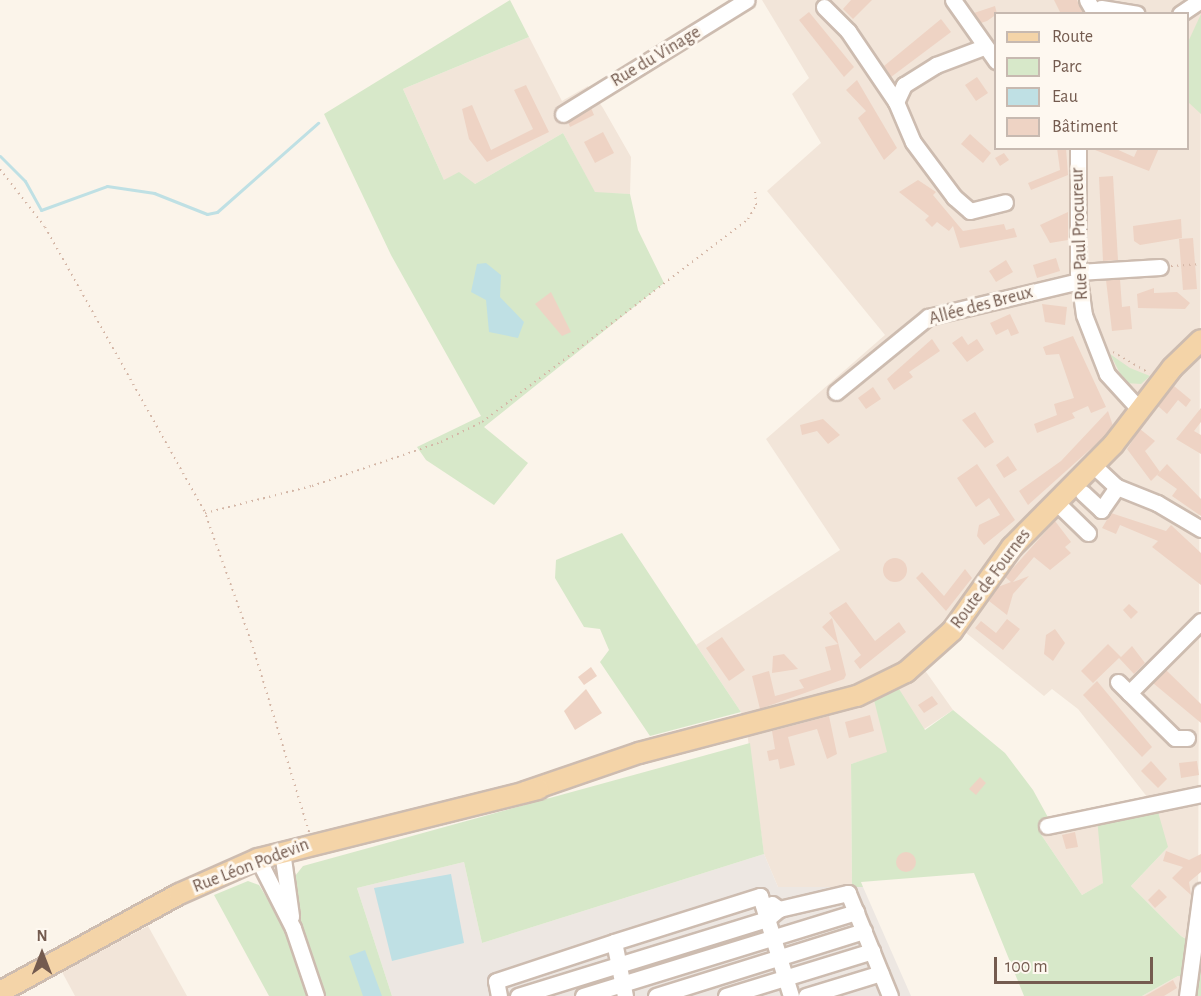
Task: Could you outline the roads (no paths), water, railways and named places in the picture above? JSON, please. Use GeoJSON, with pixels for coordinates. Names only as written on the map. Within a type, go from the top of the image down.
{"type":"FeatureCollection","features":[{"type":"Feature","properties":{"kind":"main road","name":"Route de Fournes"},"geometry":{"type":"LineString","coordinates":[[814,708],[876,689],[929,653],[1055,501],[1093,465],[1158,386],[1201,340]]}},
{"type":"Feature","properties":{"kind":"main road","name":"Rue Léon Podevin"},"geometry":{"type":"LineString","coordinates":[[0,992],[260,864],[451,813],[814,708]]}},
{"type":"Feature","properties":{"kind":"main road","name":"Rue Léon Podevin"},"geometry":{"type":"LineString","coordinates":[[284,856],[311,842],[451,813]]}},
{"type":"Feature","properties":{"kind":"street","name":"Rue du Vinage"},"geometry":{"type":"LineString","coordinates":[[563,114],[747,0]]}},
{"type":"Feature","properties":{"kind":"street"},"geometry":{"type":"LineString","coordinates":[[952,0],[984,48],[994,59]]}},
{"type":"Feature","properties":{"kind":"street"},"geometry":{"type":"LineString","coordinates":[[1087,0],[1099,9],[1122,12]]}},
{"type":"Feature","properties":{"kind":"street"},"geometry":{"type":"LineString","coordinates":[[1183,12],[1201,0]]}},
{"type":"Feature","properties":{"kind":"street"},"geometry":{"type":"LineString","coordinates":[[824,7],[843,25],[896,102],[912,142],[964,208],[975,212],[1005,202]]}},
{"type":"Feature","properties":{"kind":"street"},"geometry":{"type":"LineString","coordinates":[[896,102],[904,85],[936,65],[984,48]]}},
{"type":"Feature","properties":{"kind":"street","name":"Rue Paul Procureur"},"geometry":{"type":"LineString","coordinates":[[1078,150],[1078,277],[1093,343],[1112,381],[1140,410]]}},
{"type":"Feature","properties":{"kind":"street","name":"Allée des Breux"},"geometry":{"type":"LineString","coordinates":[[836,392],[928,317],[1078,277],[1160,267]]}},
{"type":"Feature","properties":{"kind":"street"},"geometry":{"type":"LineString","coordinates":[[1093,465],[1117,487],[1157,503],[1201,529]]}},
{"type":"Feature","properties":{"kind":"street"},"geometry":{"type":"LineString","coordinates":[[1083,493],[1101,510],[1117,487]]}},
{"type":"Feature","properties":{"kind":"street"},"geometry":{"type":"LineString","coordinates":[[1055,501],[1088,533]]}},
{"type":"Feature","properties":{"kind":"street"},"geometry":{"type":"LineString","coordinates":[[1187,738],[1174,738],[1124,687],[1201,621]]}},
{"type":"Feature","properties":{"kind":"street"},"geometry":{"type":"LineString","coordinates":[[1047,826],[1201,794]]}},
{"type":"Feature","properties":{"kind":"street"},"geometry":{"type":"LineString","coordinates":[[284,856],[293,928]]}},
{"type":"Feature","properties":{"kind":"street"},"geometry":{"type":"LineString","coordinates":[[260,864],[293,928],[316,996]]}},
{"type":"Feature","properties":{"kind":"street"},"geometry":{"type":"LineString","coordinates":[[1187,996],[1201,891]]}},
{"type":"Feature","properties":{"kind":"street"},"geometry":{"type":"LineString","coordinates":[[518,996],[767,918],[779,909],[848,893],[881,973],[887,995]]}},
{"type":"Feature","properties":{"kind":"street"},"geometry":{"type":"LineString","coordinates":[[760,896],[779,909]]}},
{"type":"Feature","properties":{"kind":"street"},"geometry":{"type":"LineString","coordinates":[[760,896],[791,996]]}},
{"type":"Feature","properties":{"kind":"street"},"geometry":{"type":"LineString","coordinates":[[499,996],[496,981],[760,896]]}},
{"type":"Feature","properties":{"kind":"street"},"geometry":{"type":"LineString","coordinates":[[583,996],[624,990],[773,938],[856,912]]}},
{"type":"Feature","properties":{"kind":"street"},"geometry":{"type":"LineString","coordinates":[[656,996],[864,932]]}},
{"type":"Feature","properties":{"kind":"street"},"geometry":{"type":"LineString","coordinates":[[614,942],[624,990]]}},
{"type":"Feature","properties":{"kind":"street"},"geometry":{"type":"LineString","coordinates":[[726,996],[872,951]]}},
{"type":"Feature","properties":{"kind":"street"},"geometry":{"type":"LineString","coordinates":[[806,996],[881,973]]}},
{"type":"Feature","properties":{"kind":"water"},"geometry":{"type":"Polygon","coordinates":[[[486,263],[501,275],[500,297],[524,322],[518,338],[489,332],[486,300],[471,292],[477,264],[486,263]]]}},
{"type":"Feature","properties":{"kind":"water"},"geometry":{"type":"Polygon","coordinates":[[[451,874],[464,943],[392,961],[374,888],[451,874]]]}},
{"type":"Feature","properties":{"kind":"water"},"geometry":{"type":"Polygon","coordinates":[[[365,950],[382,996],[363,996],[349,956],[365,950]]]}},
{"type":"Feature","properties":{"kind":"waterway"},"geometry":{"type":"LineString","coordinates":[[0,156],[25,181],[41,210],[107,186],[154,193],[207,214],[217,212],[318,123]]}}]}
